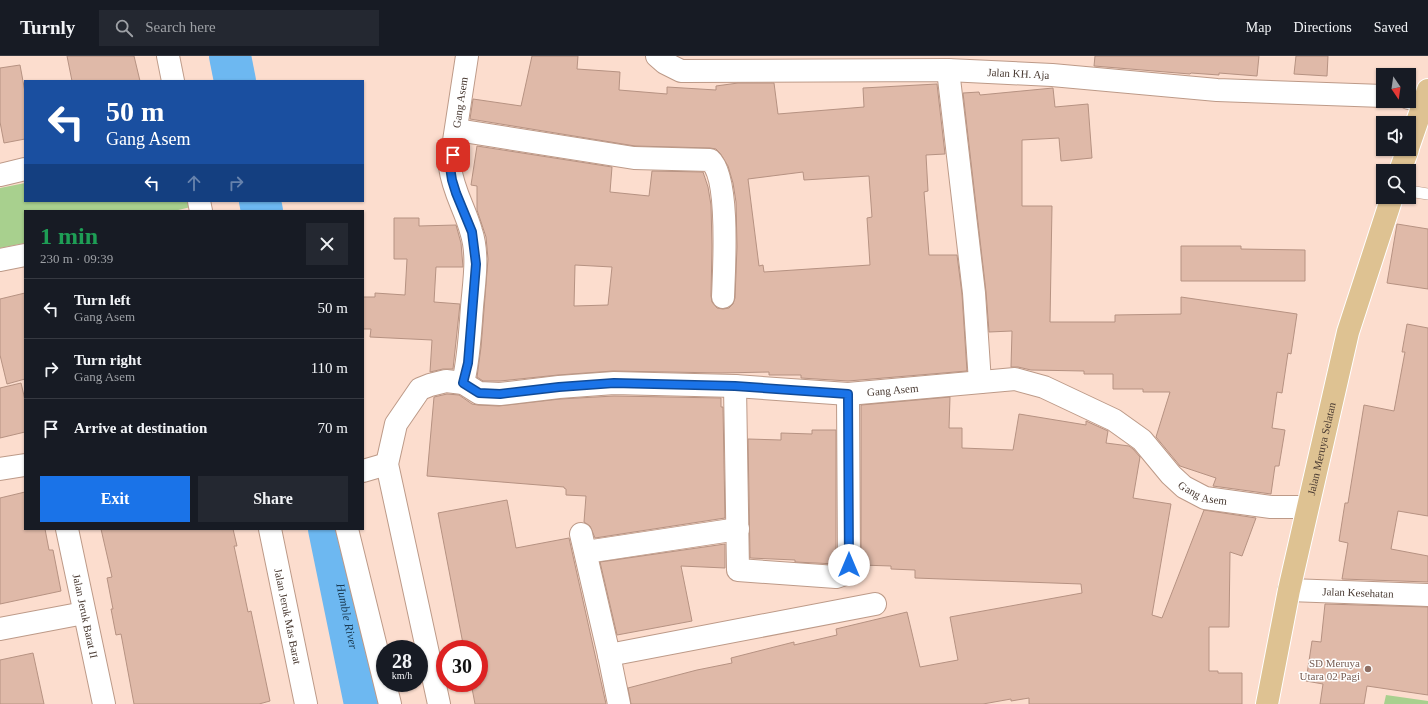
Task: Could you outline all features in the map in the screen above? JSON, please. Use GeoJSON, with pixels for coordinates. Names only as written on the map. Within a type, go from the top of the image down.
{"type":"FeatureCollection","features":[{"type":"Feature","properties":{"kind":"main road"},"geometry":{"type":"LineString","coordinates":[[1416,116],[1420,96]]}},
{"type":"Feature","properties":{"kind":"main road","name":"Jalan Meruya Selatan"},"geometry":{"type":"LineString","coordinates":[[1266,704],[1307,507],[1348,332],[1390,204]]}},
{"type":"Feature","properties":{"kind":"street"},"geometry":{"type":"LineString","coordinates":[[168,56],[173,80]]}},
{"type":"Feature","properties":{"kind":"street","name":"Gang Asem"},"geometry":{"type":"LineString","coordinates":[[467,56],[457,130],[450,167],[456,193],[472,232],[476,264],[468,363],[463,383],[479,393],[500,394],[559,387],[614,383],[735,386],[848,394],[1015,379],[1044,387],[1114,420],[1142,440],[1171,475],[1184,487],[1205,498],[1271,507],[1307,507]]}},
{"type":"Feature","properties":{"kind":"street","name":"Jalan KH. Aja"},"geometry":{"type":"LineString","coordinates":[[658,56],[665,63],[681,70],[948,70],[1052,75],[1217,90],[1376,96]]}},
{"type":"Feature","properties":{"kind":"street"},"geometry":{"type":"LineString","coordinates":[[948,70],[974,293],[980,382]]}},
{"type":"Feature","properties":{"kind":"street"},"geometry":{"type":"LineString","coordinates":[[457,130],[634,158],[710,160],[714,164],[720,184],[724,218],[723,297]]}},
{"type":"Feature","properties":{"kind":"street"},"geometry":{"type":"LineString","coordinates":[[0,175],[24,169]]}},
{"type":"Feature","properties":{"kind":"street"},"geometry":{"type":"LineString","coordinates":[[0,260],[24,255]]}},
{"type":"Feature","properties":{"kind":"street"},"geometry":{"type":"LineString","coordinates":[[438,704],[387,464],[396,424],[420,389],[446,381],[463,383]]}},
{"type":"Feature","properties":{"kind":"street"},"geometry":{"type":"LineString","coordinates":[[735,386],[738,570],[836,576],[843,575],[847,572],[849,565],[848,394]]}},
{"type":"Feature","properties":{"kind":"street"},"geometry":{"type":"LineString","coordinates":[[364,471],[387,464]]}},
{"type":"Feature","properties":{"kind":"street"},"geometry":{"type":"LineString","coordinates":[[0,469],[24,465]]}},
{"type":"Feature","properties":{"kind":"street"},"geometry":{"type":"LineString","coordinates":[[619,704],[583,543],[738,529]]}},
{"type":"Feature","properties":{"kind":"street","name":"Jalan Jeruk Barat II"},"geometry":{"type":"LineString","coordinates":[[67,530],[104,704]]}},
{"type":"Feature","properties":{"kind":"street","name":"Jalan Jeruk Mas Barat"},"geometry":{"type":"LineString","coordinates":[[270,530],[306,704]]}},
{"type":"Feature","properties":{"kind":"street"},"geometry":{"type":"LineString","coordinates":[[347,530],[390,704]]}},
{"type":"Feature","properties":{"kind":"street","name":"Jalan Kesehatan"},"geometry":{"type":"LineString","coordinates":[[1289,590],[1428,596]]}},
{"type":"Feature","properties":{"kind":"street"},"geometry":{"type":"LineString","coordinates":[[609,655],[875,604]]}},
{"type":"Feature","properties":{"kind":"street"},"geometry":{"type":"LineString","coordinates":[[0,629],[84,613]]}},
{"type":"Feature","properties":{"kind":"lane"},"geometry":{"type":"LineString","coordinates":[[1416,192],[1428,194]]}},
{"type":"Feature","properties":{"kind":"green space"},"geometry":{"type":"Polygon","coordinates":[[[24,183],[24,202],[194,202],[195,206],[178,210],[24,210],[24,243],[0,248],[0,188],[24,183]]]}},
{"type":"Feature","properties":{"kind":"green space"},"geometry":{"type":"Polygon","coordinates":[[[1386,695],[1428,701],[1428,704],[1384,704],[1386,695]]]}},
{"type":"Feature","properties":{"kind":"building"},"geometry":{"type":"Polygon","coordinates":[[[67,56],[134,56],[140,80],[72,80],[67,56]]]}},
{"type":"Feature","properties":{"kind":"building"},"geometry":{"type":"Polygon","coordinates":[[[532,56],[578,56],[577,69],[620,72],[619,90],[667,94],[667,87],[716,90],[716,86],[738,83],[774,83],[778,114],[864,107],[863,88],[937,84],[945,154],[926,155],[928,191],[924,192],[929,255],[957,255],[962,294],[967,371],[848,381],[801,378],[801,375],[769,375],[769,372],[721,373],[613,371],[500,381],[483,381],[477,377],[488,259],[486,237],[477,210],[477,186],[471,185],[477,146],[612,167],[610,192],[649,196],[652,171],[703,172],[708,187],[711,205],[712,302],[717,308],[729,308],[733,304],[735,298],[737,247],[736,202],[728,166],[716,149],[635,146],[470,119],[473,99],[521,106],[532,56]],[[803,172],[748,179],[759,266],[763,265],[764,272],[870,265],[867,218],[872,217],[869,176],[804,180],[803,172]],[[575,265],[574,306],[608,305],[612,267],[575,265]]]}},
{"type":"Feature","properties":{"kind":"building"},"geometry":{"type":"Polygon","coordinates":[[[1095,56],[1259,56],[1257,76],[1219,73],[1219,75],[1190,74],[1094,66],[1095,56]]]}},
{"type":"Feature","properties":{"kind":"building"},"geometry":{"type":"Polygon","coordinates":[[[1296,56],[1328,56],[1327,76],[1294,74],[1296,56]]]}},
{"type":"Feature","properties":{"kind":"building"},"geometry":{"type":"Polygon","coordinates":[[[20,65],[24,87],[24,139],[4,143],[0,122],[0,68],[20,65]]]}},
{"type":"Feature","properties":{"kind":"building"},"geometry":{"type":"Polygon","coordinates":[[[1053,88],[1055,107],[1088,104],[1092,158],[1061,161],[1059,138],[1022,140],[1022,206],[1052,206],[1050,322],[1115,322],[1115,315],[1181,314],[1181,297],[1297,314],[1291,354],[1288,353],[1282,393],[1277,392],[1272,428],[1285,430],[1279,466],[1275,466],[1271,494],[1213,486],[1216,478],[1180,466],[1156,437],[1170,392],[1143,392],[1143,389],[1113,389],[1113,374],[1084,374],[1084,371],[1031,370],[1011,367],[1012,331],[989,332],[986,292],[963,93],[979,92],[980,95],[1053,88]]]}},
{"type":"Feature","properties":{"kind":"building"},"geometry":{"type":"Polygon","coordinates":[[[394,218],[419,218],[419,226],[456,225],[461,243],[463,267],[436,267],[434,302],[460,304],[453,369],[443,369],[430,372],[432,340],[370,337],[371,329],[364,329],[364,297],[375,297],[375,293],[405,295],[407,259],[394,259],[394,218]]]}},
{"type":"Feature","properties":{"kind":"building"},"geometry":{"type":"Polygon","coordinates":[[[1397,224],[1428,229],[1428,289],[1387,283],[1397,224]]]}},
{"type":"Feature","properties":{"kind":"building"},"geometry":{"type":"Polygon","coordinates":[[[1181,246],[1241,246],[1241,249],[1305,250],[1305,281],[1181,281],[1181,246]]]}},
{"type":"Feature","properties":{"kind":"building"},"geometry":{"type":"Polygon","coordinates":[[[24,293],[24,379],[7,384],[0,355],[0,299],[24,293]]]}},
{"type":"Feature","properties":{"kind":"building"},"geometry":{"type":"Polygon","coordinates":[[[1407,324],[1428,328],[1428,516],[1398,511],[1391,549],[1428,556],[1428,582],[1342,579],[1348,543],[1339,541],[1345,503],[1348,503],[1364,405],[1394,411],[1405,352],[1402,352],[1407,324]]]}},
{"type":"Feature","properties":{"kind":"building"},"geometry":{"type":"Polygon","coordinates":[[[21,383],[24,396],[24,432],[0,438],[0,388],[21,383]]]}},
{"type":"Feature","properties":{"kind":"building"},"geometry":{"type":"Polygon","coordinates":[[[447,394],[459,395],[472,404],[499,406],[560,399],[614,396],[721,398],[721,407],[723,407],[725,518],[595,538],[590,526],[584,522],[586,496],[566,495],[566,489],[564,487],[427,476],[434,397],[447,394]]]}},
{"type":"Feature","properties":{"kind":"building"},"geometry":{"type":"Polygon","coordinates":[[[950,397],[949,428],[962,428],[962,448],[1013,450],[1019,414],[1086,425],[1086,421],[1108,431],[1106,443],[1129,446],[1133,449],[1140,457],[1133,498],[1171,504],[1152,615],[1162,618],[1204,510],[1256,518],[1242,556],[1230,552],[1229,627],[1209,627],[1209,671],[1218,671],[1218,673],[1242,673],[1242,704],[1029,704],[1029,698],[1011,701],[1011,699],[983,704],[631,704],[628,688],[697,670],[732,663],[731,658],[794,642],[794,645],[837,635],[836,629],[907,612],[920,667],[958,660],[950,617],[1082,593],[1081,584],[915,578],[915,570],[891,569],[891,566],[861,565],[861,405],[950,397]]]}},
{"type":"Feature","properties":{"kind":"building"},"geometry":{"type":"Polygon","coordinates":[[[812,430],[836,430],[836,564],[750,558],[748,439],[781,440],[781,433],[812,434],[812,430]]]}},
{"type":"Feature","properties":{"kind":"building"},"geometry":{"type":"Polygon","coordinates":[[[24,492],[24,530],[45,530],[49,550],[53,550],[61,591],[0,604],[0,498],[24,492]]]}},
{"type":"Feature","properties":{"kind":"building"},"geometry":{"type":"Polygon","coordinates":[[[507,500],[516,548],[569,538],[606,704],[475,704],[473,692],[488,692],[488,640],[462,640],[438,513],[507,500]]]}},
{"type":"Feature","properties":{"kind":"building"},"geometry":{"type":"Polygon","coordinates":[[[101,530],[233,530],[237,546],[234,546],[248,612],[251,611],[270,701],[259,704],[134,704],[121,634],[116,635],[111,609],[113,609],[107,578],[112,577],[101,530]]]}},
{"type":"Feature","properties":{"kind":"building"},"geometry":{"type":"Polygon","coordinates":[[[725,544],[725,568],[681,566],[692,621],[617,635],[600,562],[725,544]]]}},
{"type":"Feature","properties":{"kind":"building"},"geometry":{"type":"Polygon","coordinates":[[[1325,604],[1428,607],[1428,695],[1367,686],[1364,704],[1320,704],[1323,684],[1306,681],[1312,641],[1321,642],[1325,604]]]}},
{"type":"Feature","properties":{"kind":"building"},"geometry":{"type":"Polygon","coordinates":[[[33,653],[44,704],[0,704],[0,660],[33,653]]]}},
{"type":"Feature","properties":{"kind":"waterway","name":"Humble River"},"geometry":{"type":"LineString","coordinates":[[230,56],[235,80]]}},
{"type":"Feature","properties":{"kind":"waterway","name":"Humble River"},"geometry":{"type":"LineString","coordinates":[[260,202],[262,210]]}},
{"type":"Feature","properties":{"kind":"waterway","name":"Humble River"},"geometry":{"type":"LineString","coordinates":[[329,530],[365,704]]}},
{"type":"Feature","properties":{"kind":"place","name":"SD Meruya Utara 02 Pagi"},"geometry":{"type":"Point","coordinates":[1368,669]}},
{"type":"Feature","properties":{"kind":"route"},"geometry":{"type":"LineString","coordinates":[[453,155],[450,167],[452,180],[472,232],[476,264],[468,363],[463,383],[479,393],[500,394],[559,387],[614,383],[735,386],[848,394],[849,565]]}}]}
